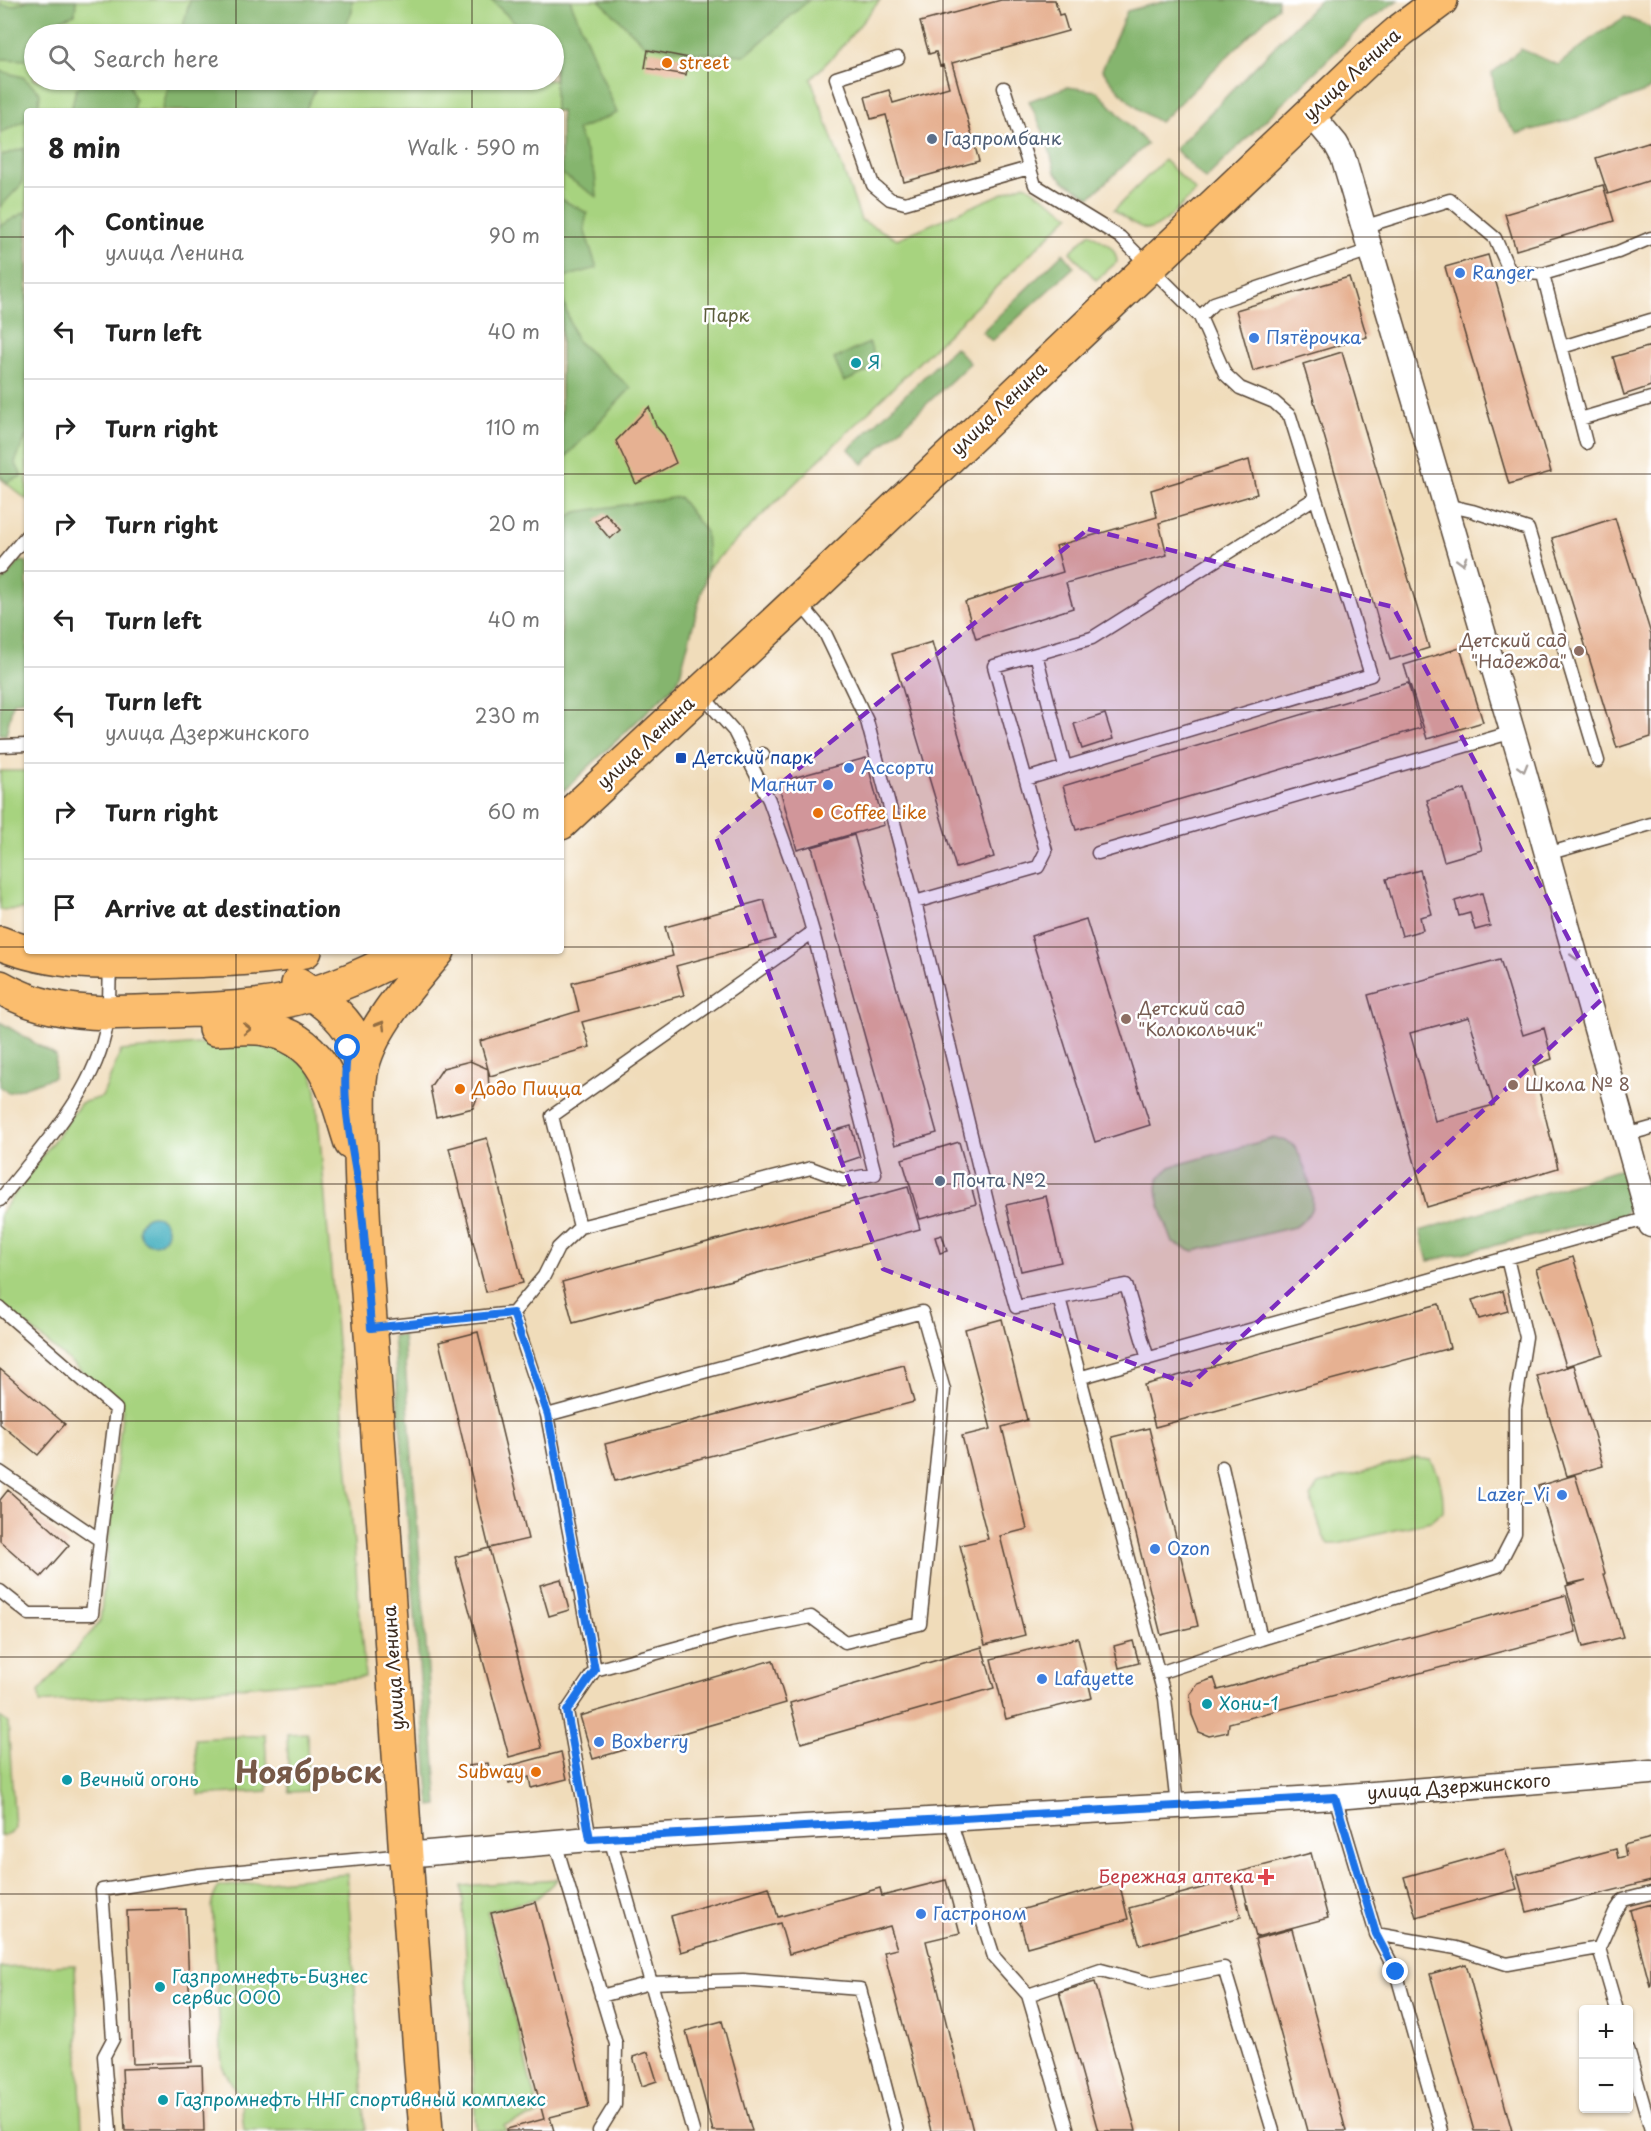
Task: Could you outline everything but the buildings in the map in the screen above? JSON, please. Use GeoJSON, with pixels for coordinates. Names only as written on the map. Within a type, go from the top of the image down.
{"type":"FeatureCollection","features":[{"type":"Feature","properties":{"kind":"main road","name":"улица Ленина"},"geometry":{"type":"LineString","coordinates":[[564,820],[1311,114],[1401,30],[1441,0]]}},
{"type":"Feature","properties":{"kind":"main road"},"geometry":{"type":"LineString","coordinates":[[0,943],[24,950]]}},
{"type":"Feature","properties":{"kind":"main road"},"geometry":{"type":"LineString","coordinates":[[36,954],[70,961],[110,964],[242,959],[281,954]]}},
{"type":"Feature","properties":{"kind":"main road"},"geometry":{"type":"LineString","coordinates":[[0,987],[73,1017],[108,1019],[256,1006],[312,994],[361,976],[404,954]]}},
{"type":"Feature","properties":{"kind":"main road","name":"улица Ленина"},"geometry":{"type":"LineString","coordinates":[[407,954],[383,980],[366,1008],[348,1048],[345,1075],[361,1206],[371,1328],[405,1855],[426,2131]]}},
{"type":"Feature","properties":{"kind":"main road","name":"улица Ленина"},"geometry":{"type":"LineString","coordinates":[[361,1206],[361,1072],[385,1019],[436,954]]}},
{"type":"Feature","properties":{"kind":"main road"},"geometry":{"type":"LineString","coordinates":[[242,959],[274,970],[312,994],[338,1015],[353,1035],[359,1051],[361,1072]]}},
{"type":"Feature","properties":{"kind":"main road"},"geometry":{"type":"LineString","coordinates":[[108,1019],[147,1029],[264,1029],[282,1033],[297,1041],[317,1058],[330,1077],[352,1147]]}},
{"type":"Feature","properties":{"kind":"street"},"geometry":{"type":"LineString","coordinates":[[1311,114],[1336,144],[1343,157],[1513,732],[1650,1222]]}},
{"type":"Feature","properties":{"kind":"street","name":"улица Дзержинского"},"geometry":{"type":"LineString","coordinates":[[405,1855],[600,1838],[1335,1797],[1651,1772]]}},
{"type":"Feature","properties":{"kind":"lane"},"geometry":{"type":"LineString","coordinates":[[898,58],[836,78],[873,185],[881,192],[890,199],[905,203],[1029,168]]}},
{"type":"Feature","properties":{"kind":"lane"},"geometry":{"type":"LineString","coordinates":[[1004,88],[1035,185],[1120,237],[1200,317],[1225,374],[1240,388],[1274,402],[1290,416],[1371,675],[1026,779]]}},
{"type":"Feature","properties":{"kind":"lane"},"geometry":{"type":"LineString","coordinates":[[1364,227],[1450,200],[1495,238],[1510,272],[1543,274],[1618,252],[1651,238]]}},
{"type":"Feature","properties":{"kind":"lane"},"geometry":{"type":"LineString","coordinates":[[1200,317],[1214,303],[1370,250]]}},
{"type":"Feature","properties":{"kind":"lane"},"geometry":{"type":"LineString","coordinates":[[1543,274],[1586,443]]}},
{"type":"Feature","properties":{"kind":"lane"},"geometry":{"type":"LineString","coordinates":[[1562,347],[1651,320]]}},
{"type":"Feature","properties":{"kind":"lane"},"geometry":{"type":"LineString","coordinates":[[1580,419],[1651,398]]}},
{"type":"Feature","properties":{"kind":"lane"},"geometry":{"type":"LineString","coordinates":[[915,902],[1038,867],[1046,851],[994,666],[1092,638],[1315,498]]}},
{"type":"Feature","properties":{"kind":"lane"},"geometry":{"type":"LineString","coordinates":[[1446,505],[1472,510],[1528,529],[1598,761]]}},
{"type":"Feature","properties":{"kind":"lane"},"geometry":{"type":"LineString","coordinates":[[0,567],[24,539]]}},
{"type":"Feature","properties":{"kind":"lane"},"geometry":{"type":"LineString","coordinates":[[798,601],[825,633],[853,704],[867,721],[915,902],[992,1222],[1016,1307],[1126,1285],[1148,1359]]}},
{"type":"Feature","properties":{"kind":"lane"},"geometry":{"type":"LineString","coordinates":[[1036,654],[1065,767]]}},
{"type":"Feature","properties":{"kind":"lane"},"geometry":{"type":"LineString","coordinates":[[371,1328],[513,1313],[544,1276],[558,1248],[580,1227],[812,1168],[843,1180],[875,1174],[813,932],[798,880],[770,800],[734,730],[700,693]]}},
{"type":"Feature","properties":{"kind":"lane"},"geometry":{"type":"LineString","coordinates":[[1098,853],[1513,732]]}},
{"type":"Feature","properties":{"kind":"lane"},"geometry":{"type":"LineString","coordinates":[[0,746],[24,745]]}},
{"type":"Feature","properties":{"kind":"lane"},"geometry":{"type":"LineString","coordinates":[[751,761],[763,754]]}},
{"type":"Feature","properties":{"kind":"lane"},"geometry":{"type":"LineString","coordinates":[[1547,854],[1651,824]]}},
{"type":"Feature","properties":{"kind":"lane"},"geometry":{"type":"LineString","coordinates":[[580,1227],[552,1116],[813,932]]}},
{"type":"Feature","properties":{"kind":"lane"},"geometry":{"type":"LineString","coordinates":[[0,1200],[71,1108],[88,1081],[96,1063],[108,1019],[110,964]]}},
{"type":"Feature","properties":{"kind":"lane"},"geometry":{"type":"LineString","coordinates":[[1626,1135],[1651,1128]]}},
{"type":"Feature","properties":{"kind":"lane"},"geometry":{"type":"LineString","coordinates":[[1082,1377],[1507,1258],[1650,1222]]}},
{"type":"Feature","properties":{"kind":"lane"},"geometry":{"type":"LineString","coordinates":[[1159,1673],[1498,1566],[1515,1533],[1515,1408],[1526,1337],[1507,1258]]}},
{"type":"Feature","properties":{"kind":"lane"},"geometry":{"type":"LineString","coordinates":[[1059,1298],[1082,1377],[1165,1698],[1177,1806]]}},
{"type":"Feature","properties":{"kind":"lane"},"geometry":{"type":"LineString","coordinates":[[0,1308],[116,1409],[92,1614],[29,1614],[0,1591]]}},
{"type":"Feature","properties":{"kind":"lane"},"geometry":{"type":"LineString","coordinates":[[548,1415],[922,1312],[944,1390],[920,1624],[845,1642],[811,1617],[734,1632],[595,1670],[567,1711],[600,1838],[650,1983],[693,2131]]}},
{"type":"Feature","properties":{"kind":"lane"},"geometry":{"type":"LineString","coordinates":[[513,1313],[548,1415],[595,1670]]}},
{"type":"Feature","properties":{"kind":"lane"},"geometry":{"type":"LineString","coordinates":[[1222,1467],[1261,1639]]}},
{"type":"Feature","properties":{"kind":"lane"},"geometry":{"type":"LineString","coordinates":[[0,1472],[100,1540]]}},
{"type":"Feature","properties":{"kind":"lane"},"geometry":{"type":"LineString","coordinates":[[1335,1797],[1376,1934],[1396,1972],[1441,2131]]}},
{"type":"Feature","properties":{"kind":"lane"},"geometry":{"type":"LineString","coordinates":[[950,1820],[994,1957],[1028,1995],[1068,2131]]}},
{"type":"Feature","properties":{"kind":"lane"},"geometry":{"type":"LineString","coordinates":[[555,1842],[616,2044],[615,2105],[599,2131]]}},
{"type":"Feature","properties":{"kind":"lane"},"geometry":{"type":"LineString","coordinates":[[110,2131],[104,2056],[113,2039],[102,1890],[199,1875],[405,1855]]}},
{"type":"Feature","properties":{"kind":"lane"},"geometry":{"type":"LineString","coordinates":[[1616,2005],[1599,1947],[1623,1900],[1651,1893]]}},
{"type":"Feature","properties":{"kind":"lane"},"geometry":{"type":"LineString","coordinates":[[1376,1934],[1456,1948],[1507,1965],[1599,1947]]}},
{"type":"Feature","properties":{"kind":"lane"},"geometry":{"type":"LineString","coordinates":[[1028,1995],[1101,1970],[1150,1983],[1224,1968],[1273,2131]]}},
{"type":"Feature","properties":{"kind":"lane"},"geometry":{"type":"LineString","coordinates":[[601,1996],[650,1983],[743,1980],[860,1989],[897,2131]]}},
{"type":"Feature","properties":{"kind":"lane"},"geometry":{"type":"LineString","coordinates":[[1631,2059],[1651,2130]]}},
{"type":"Feature","properties":{"kind":"highlighted area"},"geometry":{"type":"Polygon","coordinates":[[[1088,529],[1393,607],[1601,1000],[1190,1385],[883,1269],[716,837],[1088,529]]]}},
{"type":"Feature","properties":{"kind":"green space","name":"Парк"},"geometry":{"type":"Polygon","coordinates":[[[0,0],[880,0],[840,49],[811,79],[861,220],[897,239],[1024,184],[1070,215],[708,568],[679,678],[673,687],[564,790],[564,108],[24,108],[24,498],[0,478],[0,0]]]}},
{"type":"Feature","properties":{"kind":"green space"},"geometry":{"type":"Polygon","coordinates":[[[29,0],[76,0],[75,14],[61,19],[63,24],[24,24],[24,60],[0,59],[0,5],[12,6],[29,0]]]}},
{"type":"Feature","properties":{"kind":"green space"},"geometry":{"type":"Polygon","coordinates":[[[190,0],[352,0],[352,12],[346,24],[184,24],[190,0]]]}},
{"type":"Feature","properties":{"kind":"green space"},"geometry":{"type":"Polygon","coordinates":[[[491,0],[570,0],[617,113],[577,130],[595,174],[597,197],[564,175],[564,108],[555,108],[555,90],[564,90],[564,24],[516,24],[491,0]]]}},
{"type":"Feature","properties":{"kind":"green space"},"geometry":{"type":"Polygon","coordinates":[[[599,0],[809,0],[746,55],[698,53],[644,44],[599,0]]]}},
{"type":"Feature","properties":{"kind":"green space"},"geometry":{"type":"Polygon","coordinates":[[[1170,0],[1278,0],[1278,7],[1160,122],[1135,106],[1102,70],[1127,11],[1170,0]]]}},
{"type":"Feature","properties":{"kind":"green space"},"geometry":{"type":"Polygon","coordinates":[[[1320,0],[1398,0],[1364,24],[1205,179],[1175,149],[1320,0]]]}},
{"type":"Feature","properties":{"kind":"green space"},"geometry":{"type":"Polygon","coordinates":[[[1625,17],[1651,29],[1651,88],[1570,120],[1517,134],[1498,111],[1492,73],[1521,49],[1558,65],[1598,34],[1625,17]]]}},
{"type":"Feature","properties":{"kind":"green space"},"geometry":{"type":"Polygon","coordinates":[[[0,71],[23,77],[24,90],[37,90],[40,93],[38,108],[24,108],[24,121],[0,133],[0,71]]]}},
{"type":"Feature","properties":{"kind":"green space"},"geometry":{"type":"Polygon","coordinates":[[[1067,87],[1097,91],[1147,144],[1090,197],[1065,182],[1055,172],[1047,140],[1029,101],[1067,87]]]}},
{"type":"Feature","properties":{"kind":"green space"},"geometry":{"type":"Polygon","coordinates":[[[76,90],[131,90],[135,100],[134,108],[72,108],[76,90]]]}},
{"type":"Feature","properties":{"kind":"green space"},"geometry":{"type":"Polygon","coordinates":[[[167,90],[315,90],[306,108],[163,108],[167,90]]]}},
{"type":"Feature","properties":{"kind":"green space"},"geometry":{"type":"Polygon","coordinates":[[[24,148],[22,184],[0,207],[0,156],[24,148]]]}},
{"type":"Feature","properties":{"kind":"green space"},"geometry":{"type":"Polygon","coordinates":[[[1164,160],[1196,191],[1173,214],[1158,225],[1152,229],[1143,228],[1114,210],[1164,160]]]}},
{"type":"Feature","properties":{"kind":"green space"},"geometry":{"type":"Polygon","coordinates":[[[564,201],[587,213],[584,229],[597,268],[564,277],[564,201]]]}},
{"type":"Feature","properties":{"kind":"green space"},"geometry":{"type":"Polygon","coordinates":[[[24,213],[24,441],[15,462],[22,476],[7,482],[0,476],[0,226],[24,213]]]}},
{"type":"Feature","properties":{"kind":"green space"},"geometry":{"type":"Polygon","coordinates":[[[1090,233],[1111,247],[1117,262],[1096,280],[1070,252],[1090,233]]]}},
{"type":"Feature","properties":{"kind":"green space"},"geometry":{"type":"Polygon","coordinates":[[[1063,253],[1074,267],[992,341],[982,332],[1063,253]]]}},
{"type":"Feature","properties":{"kind":"green space"},"geometry":{"type":"Polygon","coordinates":[[[564,304],[576,340],[631,388],[564,459],[564,304]]]}},
{"type":"Feature","properties":{"kind":"green space"},"geometry":{"type":"Polygon","coordinates":[[[869,343],[879,366],[844,382],[834,359],[869,343]]]}},
{"type":"Feature","properties":{"kind":"green space"},"geometry":{"type":"Polygon","coordinates":[[[955,347],[970,363],[863,464],[849,449],[955,347]]]}},
{"type":"Feature","properties":{"kind":"green space"},"geometry":{"type":"Polygon","coordinates":[[[679,497],[706,532],[708,568],[679,678],[673,687],[564,790],[564,519],[576,512],[679,497]]]}},
{"type":"Feature","properties":{"kind":"green space"},"geometry":{"type":"Polygon","coordinates":[[[20,561],[24,562],[24,700],[13,702],[6,735],[0,734],[0,584],[20,561]]]}},
{"type":"Feature","properties":{"kind":"green space"},"geometry":{"type":"Polygon","coordinates":[[[0,771],[24,771],[24,909],[0,910],[0,771]]]}},
{"type":"Feature","properties":{"kind":"green space"},"geometry":{"type":"Polygon","coordinates":[[[0,1022],[56,1056],[54,1077],[8,1093],[0,1086],[0,1022]]]}},
{"type":"Feature","properties":{"kind":"green space"},"geometry":{"type":"Polygon","coordinates":[[[264,1038],[311,1069],[316,1090],[365,1677],[40,1703],[39,1692],[100,1622],[123,1406],[0,1303],[0,1214],[81,1103],[102,1097],[121,1051],[264,1038]]]}},
{"type":"Feature","properties":{"kind":"green space"},"geometry":{"type":"Polygon","coordinates":[[[1274,1138],[1292,1144],[1303,1164],[1312,1201],[1311,1209],[1305,1218],[1294,1227],[1194,1251],[1173,1243],[1162,1212],[1157,1188],[1165,1172],[1170,1167],[1274,1138]]]}},
{"type":"Feature","properties":{"kind":"green space"},"geometry":{"type":"Polygon","coordinates":[[[1624,1168],[1631,1205],[1623,1215],[1428,1261],[1420,1231],[1624,1168]]]}},
{"type":"Feature","properties":{"kind":"green space"},"geometry":{"type":"Polygon","coordinates":[[[403,1335],[438,1805],[430,1806],[393,1336],[403,1335]]]}},
{"type":"Feature","properties":{"kind":"green space"},"geometry":{"type":"Polygon","coordinates":[[[1415,1458],[1430,1460],[1433,1465],[1441,1484],[1443,1511],[1431,1521],[1338,1544],[1329,1544],[1323,1536],[1310,1497],[1319,1484],[1415,1458]]]}},
{"type":"Feature","properties":{"kind":"green space"},"geometry":{"type":"Polygon","coordinates":[[[0,1717],[8,1723],[15,1828],[10,1834],[0,1836],[0,1717]]]}},
{"type":"Feature","properties":{"kind":"green space"},"geometry":{"type":"Polygon","coordinates":[[[307,1733],[308,1791],[289,1792],[287,1734],[307,1733]]]}},
{"type":"Feature","properties":{"kind":"green space"},"geometry":{"type":"Polygon","coordinates":[[[265,1735],[268,1791],[198,1795],[195,1739],[265,1735]]]}},
{"type":"Feature","properties":{"kind":"green space"},"geometry":{"type":"Polygon","coordinates":[[[347,1874],[365,2131],[244,2131],[241,2100],[222,2066],[212,1901],[218,1887],[347,1874]]]}},
{"type":"Feature","properties":{"kind":"green space"},"geometry":{"type":"Polygon","coordinates":[[[558,1879],[537,1898],[488,1912],[539,2115],[504,2125],[506,2131],[476,2131],[462,1886],[558,1879]]]}},
{"type":"Feature","properties":{"kind":"green space"},"geometry":{"type":"Polygon","coordinates":[[[75,1965],[82,2131],[0,2131],[0,1968],[75,1965]]]}},
{"type":"Feature","properties":{"kind":"water"},"geometry":{"type":"Polygon","coordinates":[[[153,1216],[163,1220],[167,1230],[163,1240],[153,1244],[143,1240],[139,1230],[143,1220],[153,1216]]]}},
{"type":"Feature","properties":{"kind":"place","name":"street"},"geometry":{"type":"Point","coordinates":[667,63]}},
{"type":"Feature","properties":{"kind":"place","name":"Газпромбанк"},"geometry":{"type":"Point","coordinates":[932,139]}},
{"type":"Feature","properties":{"kind":"place","name":"Ranger"},"geometry":{"type":"Point","coordinates":[1460,273]}},
{"type":"Feature","properties":{"kind":"place","name":"Пятёрочка"},"geometry":{"type":"Point","coordinates":[1254,338]}},
{"type":"Feature","properties":{"kind":"place","name":"Я"},"geometry":{"type":"Point","coordinates":[856,363]}},
{"type":"Feature","properties":{"kind":"place","name":"Детский сад \"Надежда\""},"geometry":{"type":"Point","coordinates":[1579,651]}},
{"type":"Feature","properties":{"kind":"place","name":"Детский парк"},"geometry":{"type":"Point","coordinates":[681,758]}},
{"type":"Feature","properties":{"kind":"place","name":"Ассорти"},"geometry":{"type":"Point","coordinates":[849,768]}},
{"type":"Feature","properties":{"kind":"place","name":"Магнит"},"geometry":{"type":"Point","coordinates":[828,785]}},
{"type":"Feature","properties":{"kind":"place","name":"Coffee Like"},"geometry":{"type":"Point","coordinates":[818,813]}},
{"type":"Feature","properties":{"kind":"place","name":"Детский сад \"Колокольчик\""},"geometry":{"type":"Point","coordinates":[1126,1019]}},
{"type":"Feature","properties":{"kind":"place","name":"Школа № 8"},"geometry":{"type":"Point","coordinates":[1513,1085]}},
{"type":"Feature","properties":{"kind":"place","name":"Додо Пицца"},"geometry":{"type":"Point","coordinates":[460,1089]}},
{"type":"Feature","properties":{"kind":"place","name":"Почта №2"},"geometry":{"type":"Point","coordinates":[940,1181]}},
{"type":"Feature","properties":{"kind":"place","name":"Lazer_Vi"},"geometry":{"type":"Point","coordinates":[1562,1495]}},
{"type":"Feature","properties":{"kind":"place","name":"Ozon"},"geometry":{"type":"Point","coordinates":[1155,1549]}},
{"type":"Feature","properties":{"kind":"place","name":"Lafayette"},"geometry":{"type":"Point","coordinates":[1042,1679]}},
{"type":"Feature","properties":{"kind":"place","name":"Хони-1"},"geometry":{"type":"Point","coordinates":[1207,1704]}},
{"type":"Feature","properties":{"kind":"place","name":"Boxberry"},"geometry":{"type":"Point","coordinates":[599,1742]}},
{"type":"Feature","properties":{"kind":"place","name":"Subway"},"geometry":{"type":"Point","coordinates":[536,1772]}},
{"type":"Feature","properties":{"kind":"place","name":"Вечный огонь"},"geometry":{"type":"Point","coordinates":[67,1780]}},
{"type":"Feature","properties":{"kind":"place","name":"Бережная аптека"},"geometry":{"type":"Point","coordinates":[1266,1877]}},
{"type":"Feature","properties":{"kind":"place","name":"Гастроном"},"geometry":{"type":"Point","coordinates":[921,1914]}},
{"type":"Feature","properties":{"kind":"place","name":"Газпромнефть-Бизнес сервис ООО"},"geometry":{"type":"Point","coordinates":[160,1987]}},
{"type":"Feature","properties":{"kind":"place","name":"Газпромнефть ННГ спортивный комплекс"},"geometry":{"type":"Point","coordinates":[163,2100]}},
{"type":"Feature","properties":{"kind":"district","name":"Ноябрьск"},"geometry":{"type":"Point","coordinates":[308,1773]}},
{"type":"Feature","properties":{"kind":"route"},"geometry":{"type":"LineString","coordinates":[[348,1048],[345,1064],[346,1100],[361,1206],[371,1328],[513,1313],[548,1415],[595,1670],[567,1711],[590,1839],[1335,1797],[1376,1934],[1396,1972]]}}]}
